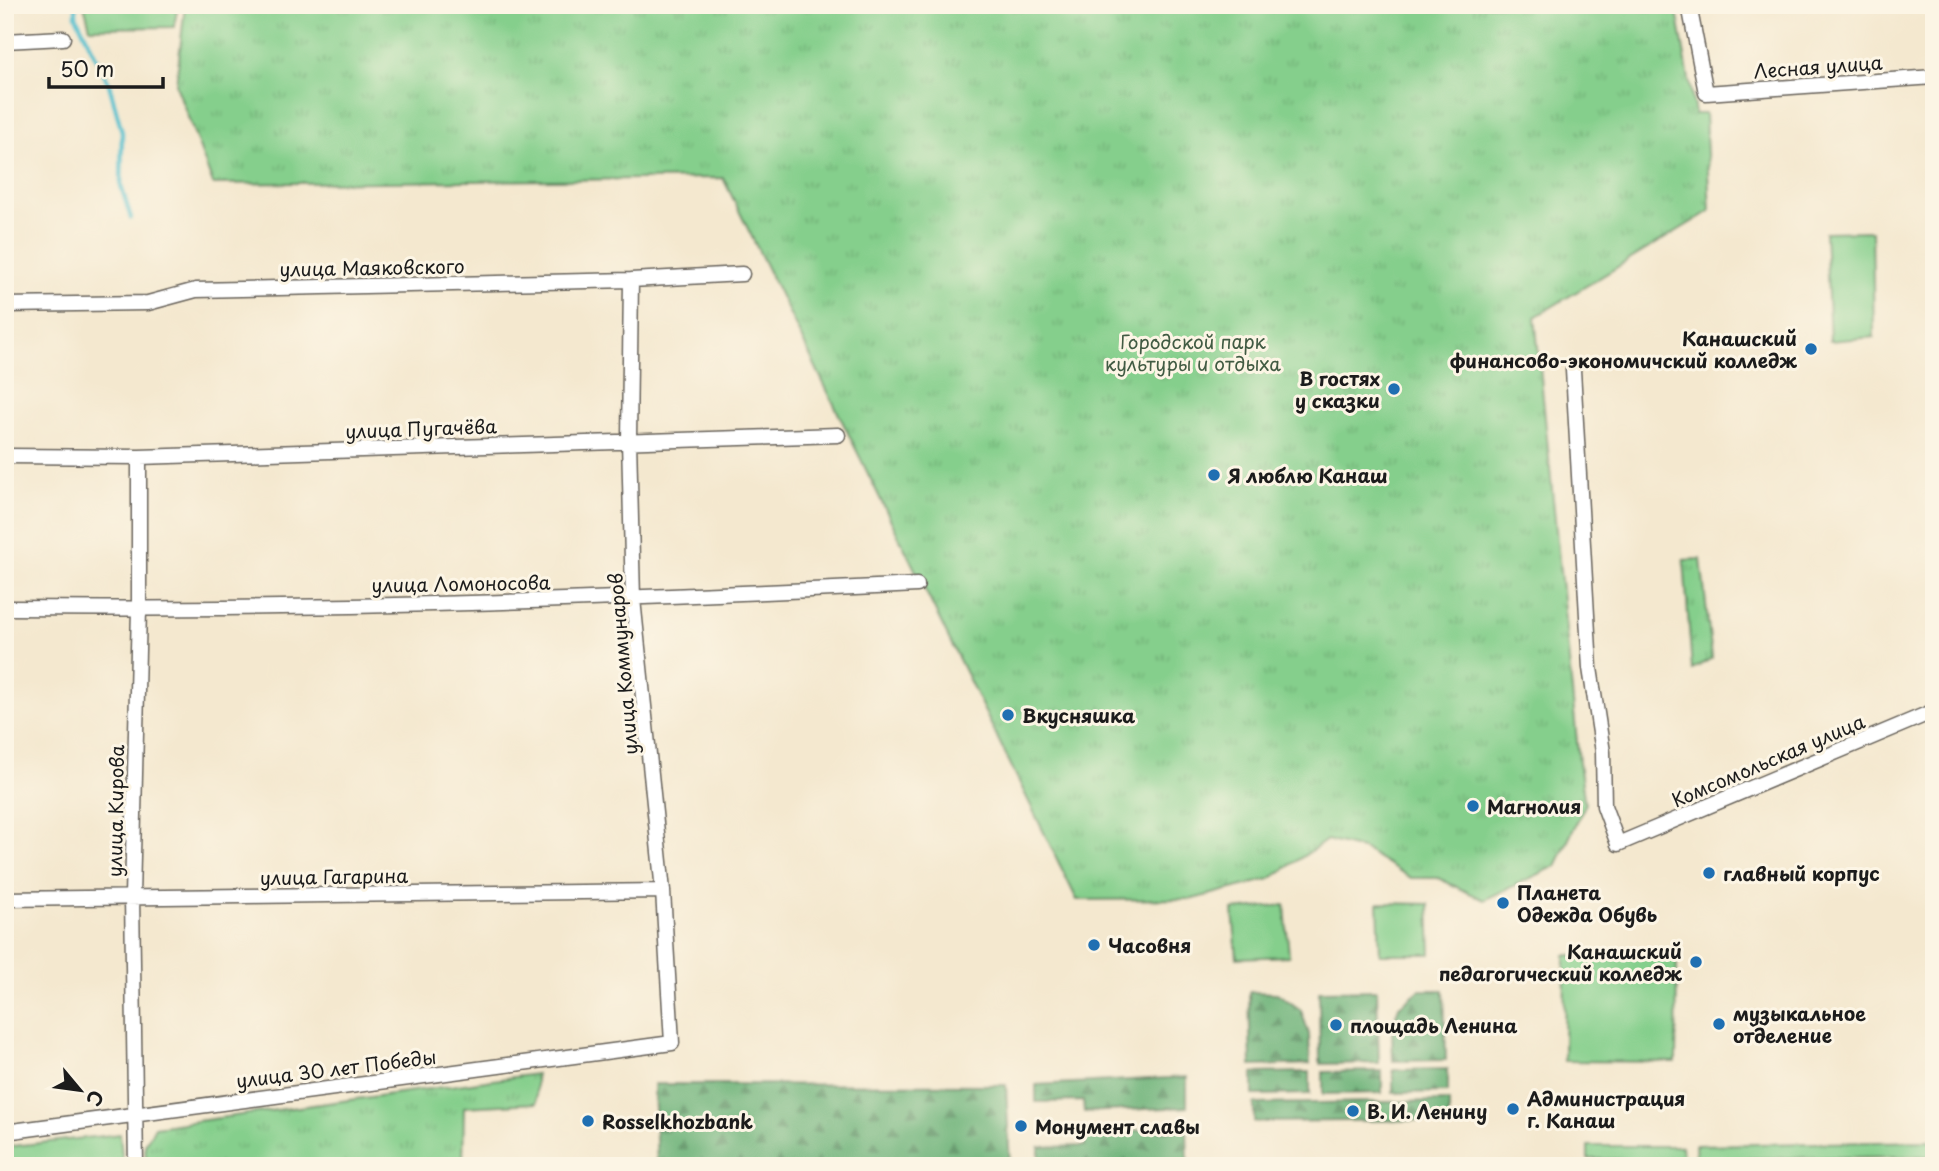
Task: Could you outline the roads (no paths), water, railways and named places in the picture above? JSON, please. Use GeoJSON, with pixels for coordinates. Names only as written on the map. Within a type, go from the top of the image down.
{"type":"FeatureCollection","features":[{"type":"Feature","properties":{"kind":"street","name":"Лесная улица"},"geometry":{"type":"LineString","coordinates":[[1689,5],[1706,93],[1934,77]]}},
{"type":"Feature","properties":{"kind":"street"},"geometry":{"type":"LineString","coordinates":[[5,41],[63,38]]}},
{"type":"Feature","properties":{"kind":"street","name":"улица Маяковского"},"geometry":{"type":"LineString","coordinates":[[5,305],[148,303],[196,290],[631,280],[742,274]]}},
{"type":"Feature","properties":{"kind":"street","name":"улица Коммунаров"},"geometry":{"type":"LineString","coordinates":[[631,280],[629,440],[633,599],[663,891],[672,1043]]}},
{"type":"Feature","properties":{"kind":"street","name":"Комсомольская улица"},"geometry":{"type":"LineString","coordinates":[[1573,370],[1590,668],[1603,751],[1604,806],[1618,844],[1934,711]]}},
{"type":"Feature","properties":{"kind":"street","name":"улица Пугачёва"},"geometry":{"type":"LineString","coordinates":[[5,456],[139,457],[838,435]]}},
{"type":"Feature","properties":{"kind":"street","name":"улица Кирова"},"geometry":{"type":"LineString","coordinates":[[136,1166],[132,897],[139,609],[139,457]]}},
{"type":"Feature","properties":{"kind":"street","name":"улица Ломоносова"},"geometry":{"type":"LineString","coordinates":[[5,608],[139,609],[633,599],[917,585]]}},
{"type":"Feature","properties":{"kind":"street","name":"улица Гагарина"},"geometry":{"type":"LineString","coordinates":[[5,899],[663,891]]}},
{"type":"Feature","properties":{"kind":"street","name":"улица 30 лет Победы"},"geometry":{"type":"LineString","coordinates":[[5,1132],[672,1043]]}},
{"type":"Feature","properties":{"kind":"waterway"},"geometry":{"type":"LineString","coordinates":[[76,5],[76,16],[109,84],[122,132],[121,186],[131,218]]}},
{"type":"Feature","properties":{"kind":"place","name":"Канашский финансово-экономичский колледж"},"geometry":{"type":"Point","coordinates":[1811,349]}},
{"type":"Feature","properties":{"kind":"place","name":"В гостях у сказки"},"geometry":{"type":"Point","coordinates":[1394,389]}},
{"type":"Feature","properties":{"kind":"place","name":"Я люблю Канаш"},"geometry":{"type":"Point","coordinates":[1214,475]}},
{"type":"Feature","properties":{"kind":"place","name":"Вкусняшка"},"geometry":{"type":"Point","coordinates":[1008,715]}},
{"type":"Feature","properties":{"kind":"place","name":"Магнолия"},"geometry":{"type":"Point","coordinates":[1473,806]}},
{"type":"Feature","properties":{"kind":"place","name":"главный корпус"},"geometry":{"type":"Point","coordinates":[1709,873]}},
{"type":"Feature","properties":{"kind":"place","name":"Планета Одежда Обувь"},"geometry":{"type":"Point","coordinates":[1503,903]}},
{"type":"Feature","properties":{"kind":"place","name":"Часовня"},"geometry":{"type":"Point","coordinates":[1094,945]}},
{"type":"Feature","properties":{"kind":"place","name":"Канашский педагогический колледж"},"geometry":{"type":"Point","coordinates":[1696,962]}},
{"type":"Feature","properties":{"kind":"place","name":"музыкальное отделение"},"geometry":{"type":"Point","coordinates":[1719,1024]}},
{"type":"Feature","properties":{"kind":"place","name":"площадь Ленина"},"geometry":{"type":"Point","coordinates":[1336,1025]}},
{"type":"Feature","properties":{"kind":"place","name":"Администрация г. Канаш"},"geometry":{"type":"Point","coordinates":[1513,1109]}},
{"type":"Feature","properties":{"kind":"place","name":"В. И. Ленину"},"geometry":{"type":"Point","coordinates":[1353,1111]}},
{"type":"Feature","properties":{"kind":"place","name":"Rosselkhozbank"},"geometry":{"type":"Point","coordinates":[588,1121]}},
{"type":"Feature","properties":{"kind":"place","name":"Монумент славы"},"geometry":{"type":"Point","coordinates":[1021,1126]}},
{"type":"Feature","properties":{"kind":"park label","name":"Городской парк культуры и отдыха"},"geometry":{"type":"Point","coordinates":[1193,352]}}]}
